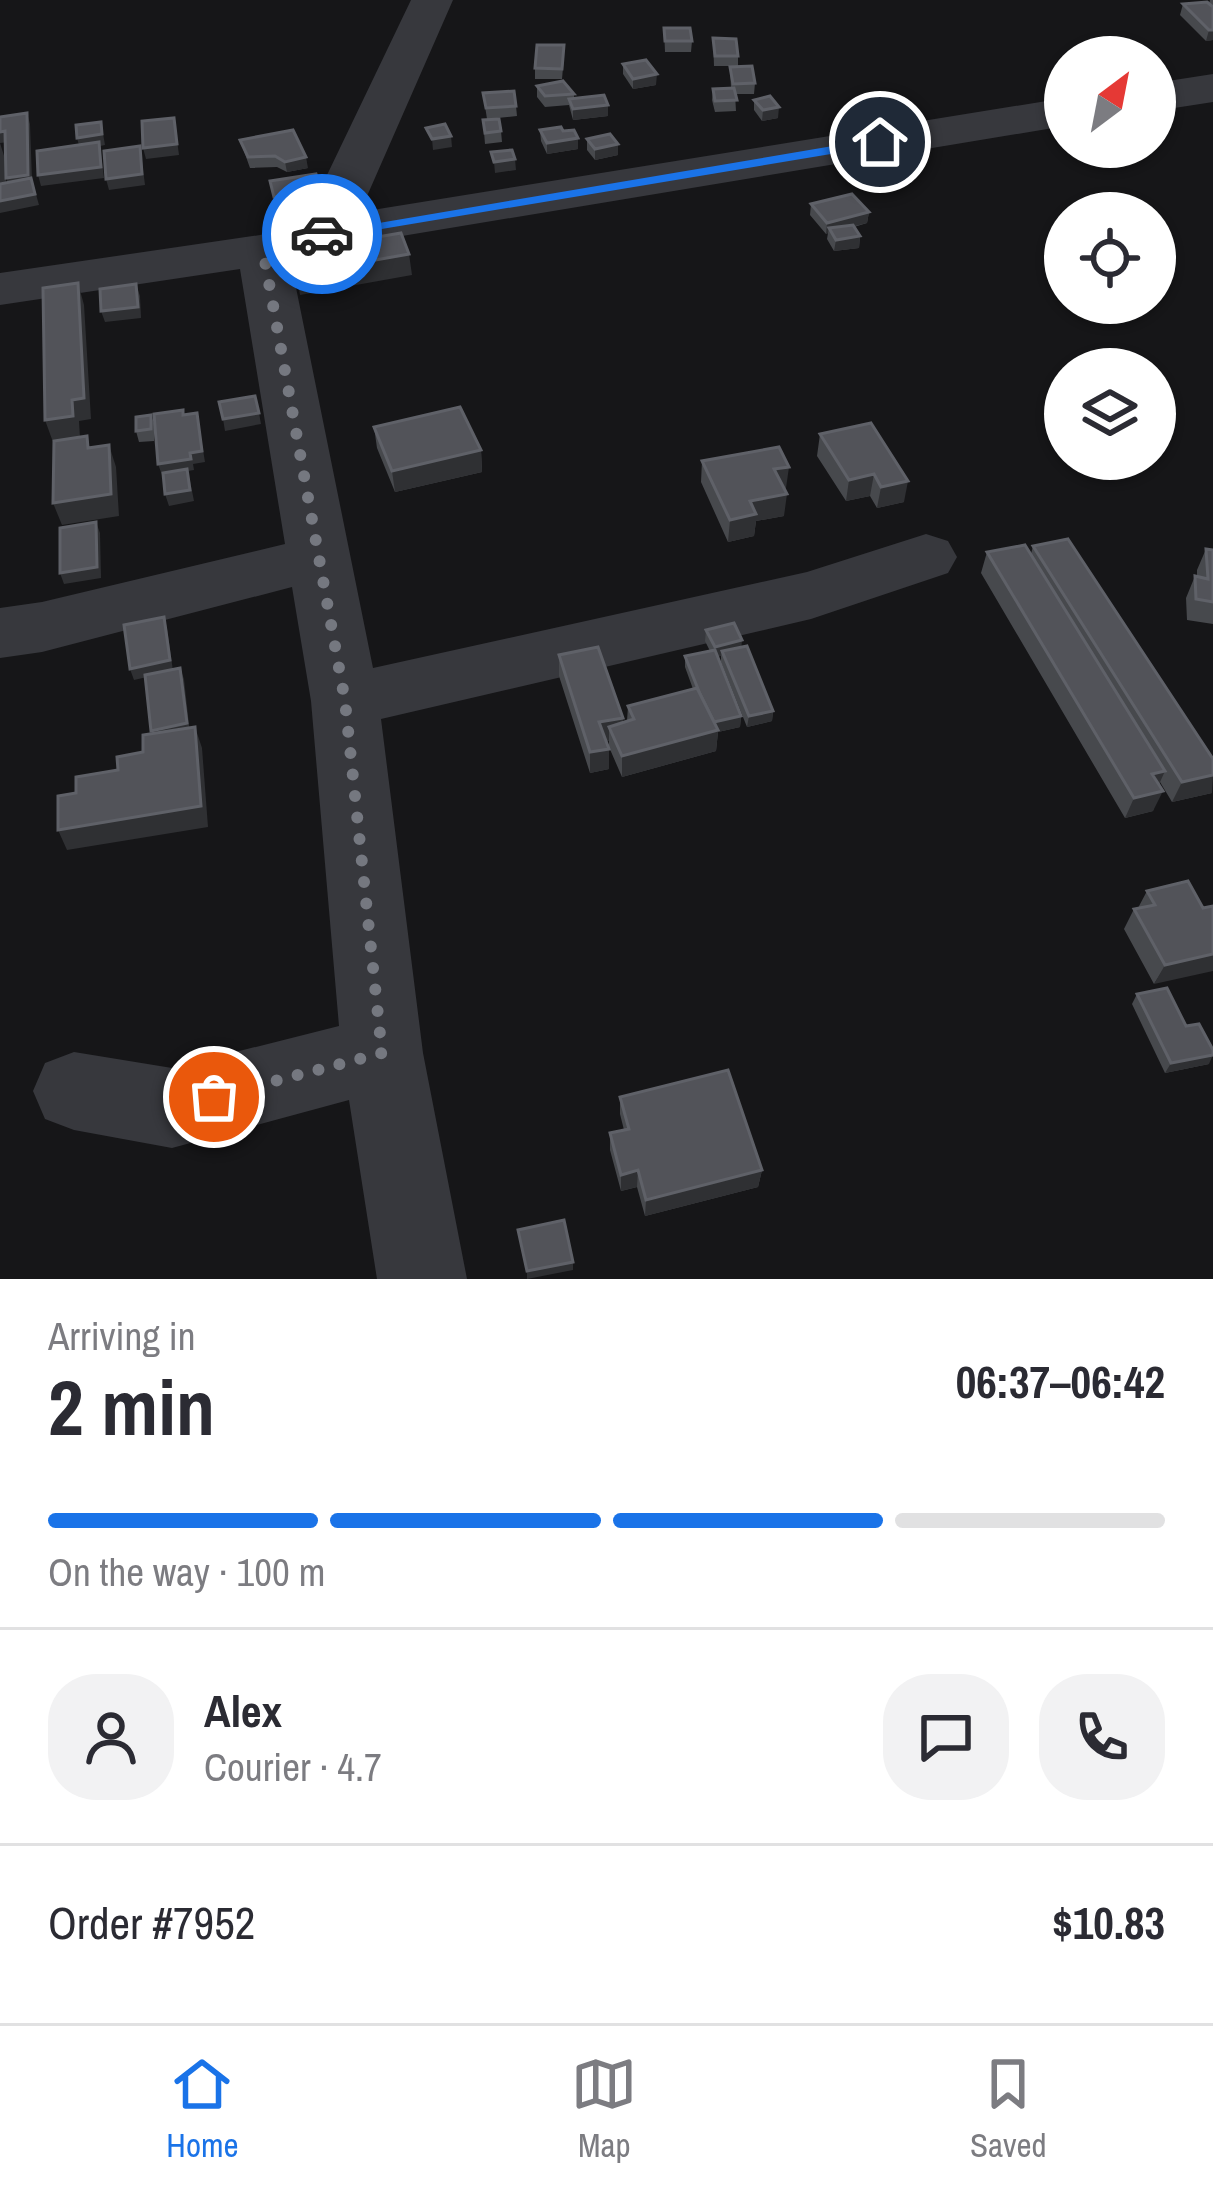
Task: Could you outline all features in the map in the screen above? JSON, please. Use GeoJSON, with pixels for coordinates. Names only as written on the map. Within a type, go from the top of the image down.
{"type":"FeatureCollection","features":[{"type":"Feature","properties":{"kind":"street"},"geometry":{"type":"LineString","coordinates":[[422,1279],[382,1053],[345,701],[319,558],[294,242],[432,0]]}},
{"type":"Feature","properties":{"kind":"street"},"geometry":{"type":"LineString","coordinates":[[1176,94],[1213,88]]}},
{"type":"Feature","properties":{"kind":"street"},"geometry":{"type":"LineString","coordinates":[[0,289],[1044,116]]}},
{"type":"Feature","properties":{"kind":"street"},"geometry":{"type":"LineString","coordinates":[[345,701],[811,596],[926,557]]}},
{"type":"Feature","properties":{"kind":"street"},"geometry":{"type":"LineString","coordinates":[[0,632],[42,627],[319,558]]}},
{"type":"Feature","properties":{"kind":"street"},"geometry":{"type":"LineString","coordinates":[[74,1091],[172,1108],[382,1053]]}},
{"type":"Feature","properties":{"kind":"building"},"geometry":{"type":"Polygon","coordinates":[[[1207,2],[1213,7],[1213,30],[1183,4],[1207,2]]]}},
{"type":"Feature","properties":{"kind":"building"},"geometry":{"type":"Polygon","coordinates":[[[664,28],[690,28],[692,41],[665,41],[664,28]]]}},
{"type":"Feature","properties":{"kind":"building"},"geometry":{"type":"Polygon","coordinates":[[[713,38],[736,39],[738,56],[715,56],[713,38]]]}},
{"type":"Feature","properties":{"kind":"building"},"geometry":{"type":"Polygon","coordinates":[[[537,45],[564,45],[562,69],[535,68],[537,45]]]}},
{"type":"Feature","properties":{"kind":"building"},"geometry":{"type":"Polygon","coordinates":[[[646,60],[657,74],[633,79],[623,64],[646,60]]]}},
{"type":"Feature","properties":{"kind":"building"},"geometry":{"type":"Polygon","coordinates":[[[752,66],[755,83],[733,84],[730,67],[752,66]]]}},
{"type":"Feature","properties":{"kind":"building"},"geometry":{"type":"Polygon","coordinates":[[[563,81],[574,94],[545,96],[537,86],[563,81]]]}},
{"type":"Feature","properties":{"kind":"building"},"geometry":{"type":"Polygon","coordinates":[[[734,88],[737,100],[715,101],[713,89],[734,88]]]}},
{"type":"Feature","properties":{"kind":"building"},"geometry":{"type":"Polygon","coordinates":[[[514,91],[516,106],[486,108],[483,93],[514,91]]]}},
{"type":"Feature","properties":{"kind":"building"},"geometry":{"type":"Polygon","coordinates":[[[604,95],[608,105],[573,109],[569,99],[604,95]]]}},
{"type":"Feature","properties":{"kind":"building"},"geometry":{"type":"Polygon","coordinates":[[[770,96],[779,107],[763,110],[754,100],[770,96]]]}},
{"type":"Feature","properties":{"kind":"building"},"geometry":{"type":"Polygon","coordinates":[[[27,113],[28,175],[6,178],[5,131],[0,132],[0,117],[27,113]]]}},
{"type":"Feature","properties":{"kind":"building"},"geometry":{"type":"Polygon","coordinates":[[[174,118],[177,144],[143,148],[142,121],[174,118]]]}},
{"type":"Feature","properties":{"kind":"building"},"geometry":{"type":"Polygon","coordinates":[[[499,119],[501,131],[485,133],[483,120],[499,119]]]}},
{"type":"Feature","properties":{"kind":"building"},"geometry":{"type":"Polygon","coordinates":[[[101,122],[102,134],[77,138],[76,125],[101,122]]]}},
{"type":"Feature","properties":{"kind":"building"},"geometry":{"type":"Polygon","coordinates":[[[445,124],[451,136],[432,139],[426,128],[445,124]]]}},
{"type":"Feature","properties":{"kind":"building"},"geometry":{"type":"Polygon","coordinates":[[[293,130],[306,157],[285,162],[275,156],[248,157],[240,140],[293,130]]]}},
{"type":"Feature","properties":{"kind":"building"},"geometry":{"type":"Polygon","coordinates":[[[540,130],[574,130],[578,138],[547,143],[540,130]]]}},
{"type":"Feature","properties":{"kind":"building"},"geometry":{"type":"Polygon","coordinates":[[[610,134],[618,144],[595,149],[587,139],[610,134]]]}},
{"type":"Feature","properties":{"kind":"building"},"geometry":{"type":"Polygon","coordinates":[[[99,142],[101,167],[38,175],[37,151],[99,142]]]}},
{"type":"Feature","properties":{"kind":"building"},"geometry":{"type":"Polygon","coordinates":[[[140,146],[142,174],[106,179],[104,151],[140,146]]]}},
{"type":"Feature","properties":{"kind":"building"},"geometry":{"type":"Polygon","coordinates":[[[512,150],[515,159],[494,162],[491,152],[512,150]]]}},
{"type":"Feature","properties":{"kind":"building"},"geometry":{"type":"Polygon","coordinates":[[[316,174],[321,189],[274,197],[270,181],[316,174]]]}},
{"type":"Feature","properties":{"kind":"building"},"geometry":{"type":"Polygon","coordinates":[[[31,178],[35,194],[0,201],[0,184],[31,178]]]}},
{"type":"Feature","properties":{"kind":"building"},"geometry":{"type":"Polygon","coordinates":[[[852,194],[869,212],[827,223],[811,204],[852,194]]]}},
{"type":"Feature","properties":{"kind":"building"},"geometry":{"type":"Polygon","coordinates":[[[853,225],[860,236],[836,240],[829,228],[853,225]]]}},
{"type":"Feature","properties":{"kind":"building"},"geometry":{"type":"Polygon","coordinates":[[[401,233],[409,254],[296,274],[290,252],[401,233]]]}},
{"type":"Feature","properties":{"kind":"building"},"geometry":{"type":"Polygon","coordinates":[[[78,283],[84,398],[72,400],[73,416],[45,420],[43,288],[78,283]]]}},
{"type":"Feature","properties":{"kind":"building"},"geometry":{"type":"Polygon","coordinates":[[[136,284],[138,307],[101,311],[100,289],[136,284]]]}},
{"type":"Feature","properties":{"kind":"building"},"geometry":{"type":"Polygon","coordinates":[[[255,396],[259,413],[223,419],[219,402],[255,396]]]}},
{"type":"Feature","properties":{"kind":"building"},"geometry":{"type":"Polygon","coordinates":[[[460,407],[481,450],[392,471],[374,427],[460,407]]]}},
{"type":"Feature","properties":{"kind":"building"},"geometry":{"type":"Polygon","coordinates":[[[183,410],[183,415],[197,413],[202,451],[190,453],[191,459],[158,464],[154,414],[183,410]]]}},
{"type":"Feature","properties":{"kind":"building"},"geometry":{"type":"Polygon","coordinates":[[[151,415],[151,429],[136,431],[136,417],[151,415]]]}},
{"type":"Feature","properties":{"kind":"building"},"geometry":{"type":"Polygon","coordinates":[[[871,423],[908,481],[881,487],[874,474],[849,480],[820,434],[871,423]]]}},
{"type":"Feature","properties":{"kind":"building"},"geometry":{"type":"Polygon","coordinates":[[[87,436],[88,448],[109,445],[111,494],[53,503],[54,441],[87,436]]]}},
{"type":"Feature","properties":{"kind":"building"},"geometry":{"type":"Polygon","coordinates":[[[779,447],[789,467],[774,469],[787,494],[750,501],[756,514],[730,520],[702,461],[779,447]]]}},
{"type":"Feature","properties":{"kind":"building"},"geometry":{"type":"Polygon","coordinates":[[[187,469],[190,490],[165,494],[163,473],[187,469]]]}},
{"type":"Feature","properties":{"kind":"building"},"geometry":{"type":"Polygon","coordinates":[[[96,522],[97,567],[60,573],[60,528],[96,522]]]}},
{"type":"Feature","properties":{"kind":"building"},"geometry":{"type":"Polygon","coordinates":[[[1068,539],[1213,759],[1213,775],[1182,782],[1033,546],[1068,539]]]}},
{"type":"Feature","properties":{"kind":"building"},"geometry":{"type":"Polygon","coordinates":[[[1025,545],[1165,771],[1152,774],[1163,791],[1134,798],[987,552],[1025,545]]]}},
{"type":"Feature","properties":{"kind":"building"},"geometry":{"type":"Polygon","coordinates":[[[1206,549],[1213,550],[1213,602],[1196,599],[1195,576],[1208,579],[1206,549]]]}},
{"type":"Feature","properties":{"kind":"building"},"geometry":{"type":"Polygon","coordinates":[[[164,617],[170,660],[130,669],[124,625],[164,617]]]}},
{"type":"Feature","properties":{"kind":"building"},"geometry":{"type":"Polygon","coordinates":[[[734,623],[742,640],[715,647],[706,630],[734,623]]]}},
{"type":"Feature","properties":{"kind":"building"},"geometry":{"type":"Polygon","coordinates":[[[747,646],[773,711],[749,716],[722,651],[747,646]]]}},
{"type":"Feature","properties":{"kind":"building"},"geometry":{"type":"Polygon","coordinates":[[[598,647],[623,718],[599,722],[609,749],[590,752],[559,655],[598,647]]]}},
{"type":"Feature","properties":{"kind":"building"},"geometry":{"type":"Polygon","coordinates":[[[715,650],[741,716],[714,722],[685,656],[715,650]]]}},
{"type":"Feature","properties":{"kind":"building"},"geometry":{"type":"Polygon","coordinates":[[[180,668],[187,723],[151,731],[145,675],[180,668]]]}},
{"type":"Feature","properties":{"kind":"building"},"geometry":{"type":"Polygon","coordinates":[[[697,688],[718,730],[622,756],[609,727],[634,719],[628,706],[697,688]]]}},
{"type":"Feature","properties":{"kind":"building"},"geometry":{"type":"Polygon","coordinates":[[[195,727],[201,806],[58,830],[58,796],[76,793],[76,777],[118,770],[117,757],[143,752],[143,735],[195,727]]]}},
{"type":"Feature","properties":{"kind":"building"},"geometry":{"type":"Polygon","coordinates":[[[1188,881],[1203,908],[1213,906],[1213,954],[1165,965],[1134,909],[1155,905],[1147,891],[1188,881]]]}},
{"type":"Feature","properties":{"kind":"building"},"geometry":{"type":"Polygon","coordinates":[[[1167,988],[1186,1026],[1199,1024],[1213,1055],[1171,1063],[1137,994],[1167,988]]]}},
{"type":"Feature","properties":{"kind":"building"},"geometry":{"type":"Polygon","coordinates":[[[728,1070],[762,1170],[646,1200],[638,1170],[621,1175],[610,1133],[629,1129],[620,1097],[728,1070]]]}},
{"type":"Feature","properties":{"kind":"building"},"geometry":{"type":"Polygon","coordinates":[[[564,1220],[573,1262],[527,1271],[518,1230],[564,1220]]]}},
{"type":"Feature","properties":{"kind":"way so far"},"geometry":{"type":"LineString","coordinates":[[214,1097],[382,1053],[345,701],[263,250],[322,234]]}},
{"type":"Feature","properties":{"kind":"route"},"geometry":{"type":"LineString","coordinates":[[322,234],[880,142]]}}]}
